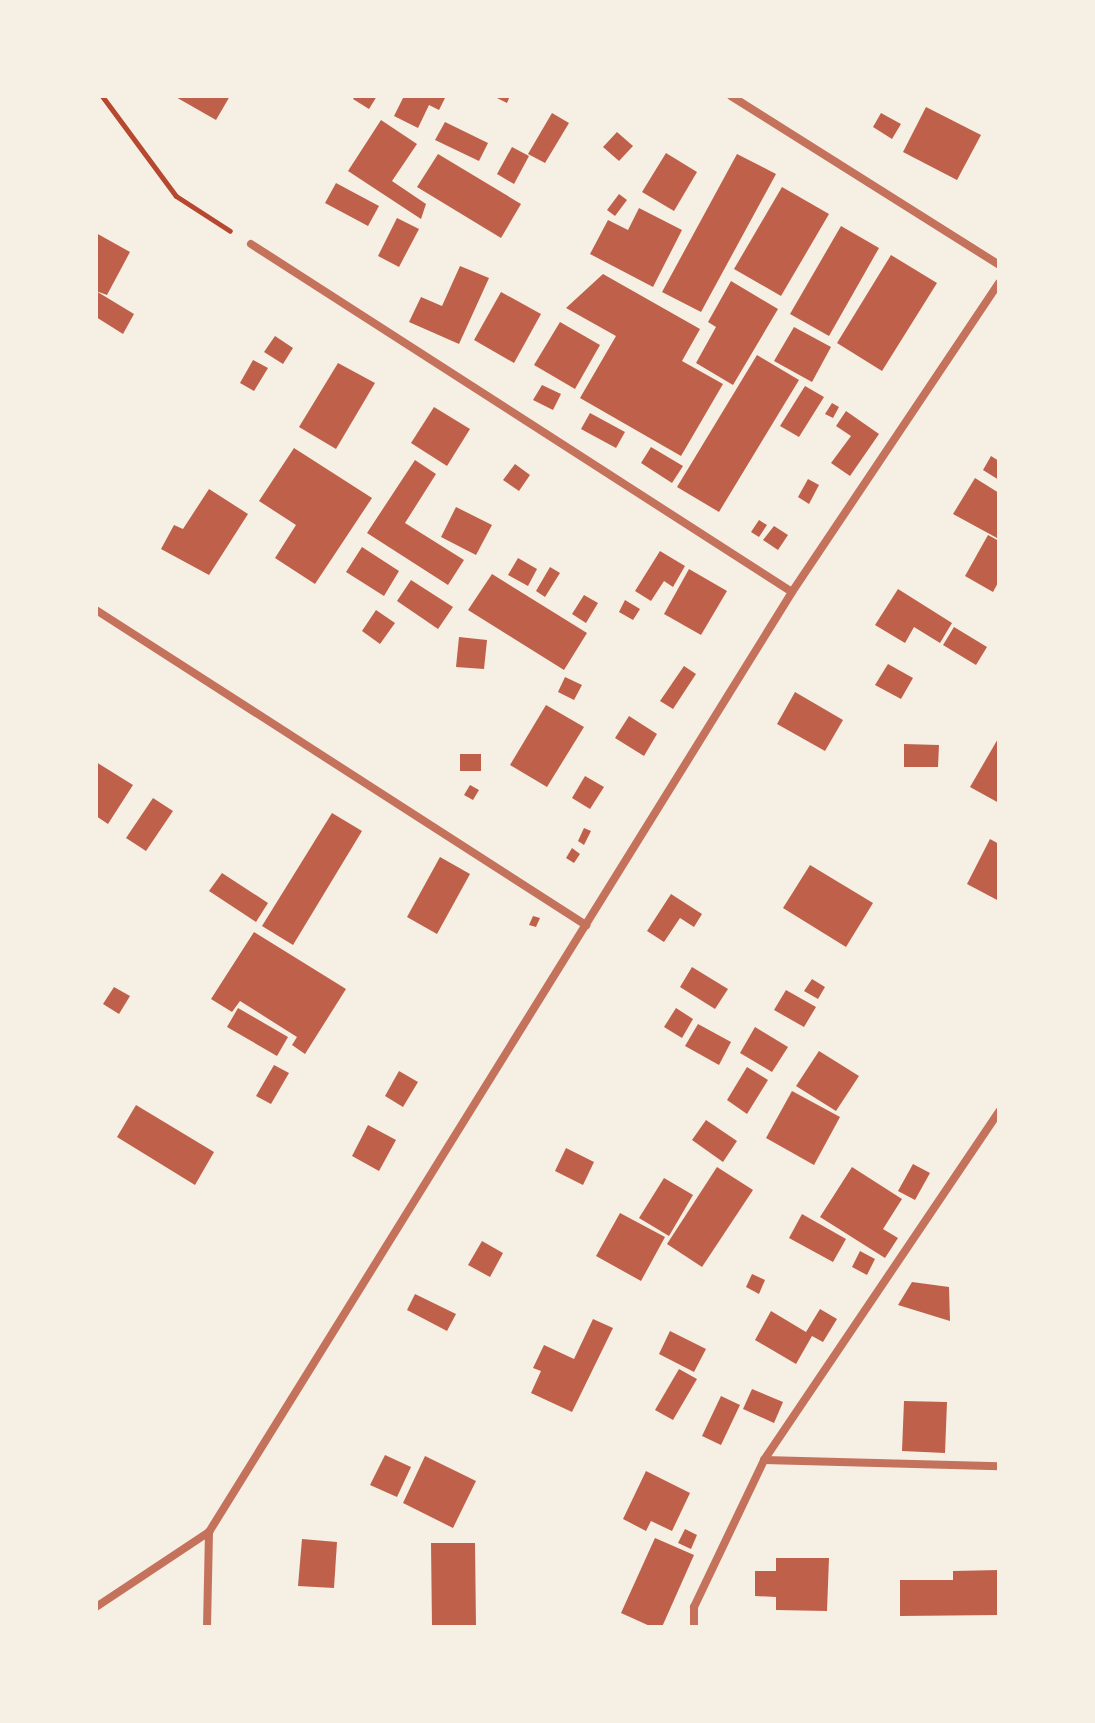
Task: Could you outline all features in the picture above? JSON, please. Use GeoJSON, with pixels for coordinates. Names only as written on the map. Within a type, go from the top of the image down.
{"type":"FeatureCollection","features":[{"type":"Feature","properties":{"kind":"street"},"geometry":{"type":"LineString","coordinates":[[731,96],[999,265]]}},
{"type":"Feature","properties":{"kind":"street"},"geometry":{"type":"LineString","coordinates":[[251,244],[792,592]]}},
{"type":"Feature","properties":{"kind":"street"},"geometry":{"type":"LineString","coordinates":[[96,1607],[209,1532],[792,592],[999,283]]}},
{"type":"Feature","properties":{"kind":"street"},"geometry":{"type":"LineString","coordinates":[[96,610],[586,925]]}},
{"type":"Feature","properties":{"kind":"street"},"geometry":{"type":"LineString","coordinates":[[694,1627],[694,1607],[764,1460],[999,1111]]}},
{"type":"Feature","properties":{"kind":"street"},"geometry":{"type":"LineString","coordinates":[[764,1460],[999,1466]]}},
{"type":"Feature","properties":{"kind":"street"},"geometry":{"type":"LineString","coordinates":[[207,1627],[209,1532]]}},
{"type":"Feature","properties":{"kind":"path"},"geometry":{"type":"LineString","coordinates":[[102,96],[176,196],[251,244]]}},
{"type":"Feature","properties":{"kind":"building"},"geometry":{"type":"Polygon","coordinates":[[[174,96],[230,96],[216,120],[174,96]]]}},
{"type":"Feature","properties":{"kind":"building"},"geometry":{"type":"Polygon","coordinates":[[[355,96],[377,96],[369,109],[353,99],[355,96]]]}},
{"type":"Feature","properties":{"kind":"building"},"geometry":{"type":"Polygon","coordinates":[[[404,96],[446,96],[439,110],[429,105],[418,128],[394,116],[404,96]]]}},
{"type":"Feature","properties":{"kind":"building"},"geometry":{"type":"Polygon","coordinates":[[[493,96],[510,96],[507,103],[493,96]]]}},
{"type":"Feature","properties":{"kind":"building"},"geometry":{"type":"Polygon","coordinates":[[[926,107],[981,135],[957,180],[903,152],[926,107]]]}},
{"type":"Feature","properties":{"kind":"building"},"geometry":{"type":"Polygon","coordinates":[[[552,113],[569,123],[545,163],[528,154],[552,113]]]}},
{"type":"Feature","properties":{"kind":"building"},"geometry":{"type":"Polygon","coordinates":[[[881,113],[901,124],[892,139],[873,127],[881,113]]]}},
{"type":"Feature","properties":{"kind":"building"},"geometry":{"type":"Polygon","coordinates":[[[381,120],[417,144],[392,181],[426,204],[421,219],[348,171],[381,120]]]}},
{"type":"Feature","properties":{"kind":"building"},"geometry":{"type":"Polygon","coordinates":[[[445,122],[488,143],[479,161],[435,140],[445,122]]]}},
{"type":"Feature","properties":{"kind":"building"},"geometry":{"type":"Polygon","coordinates":[[[617,132],[633,146],[619,161],[603,147],[617,132]]]}},
{"type":"Feature","properties":{"kind":"building"},"geometry":{"type":"Polygon","coordinates":[[[512,147],[529,156],[514,184],[497,174],[512,147]]]}},
{"type":"Feature","properties":{"kind":"building"},"geometry":{"type":"Polygon","coordinates":[[[666,153],[697,172],[674,211],[642,192],[666,153]]]}},
{"type":"Feature","properties":{"kind":"building"},"geometry":{"type":"Polygon","coordinates":[[[438,154],[521,204],[501,238],[417,187],[438,154]]]}},
{"type":"Feature","properties":{"kind":"building"},"geometry":{"type":"Polygon","coordinates":[[[737,154],[776,174],[701,312],[662,292],[737,154]]]}},
{"type":"Feature","properties":{"kind":"building"},"geometry":{"type":"Polygon","coordinates":[[[336,183],[379,206],[368,226],[325,203],[336,183]]]}},
{"type":"Feature","properties":{"kind":"building"},"geometry":{"type":"Polygon","coordinates":[[[782,187],[829,214],[781,296],[734,269],[782,187]]]}},
{"type":"Feature","properties":{"kind":"building"},"geometry":{"type":"Polygon","coordinates":[[[619,194],[627,200],[615,216],[607,210],[619,194]]]}},
{"type":"Feature","properties":{"kind":"building"},"geometry":{"type":"Polygon","coordinates":[[[639,208],[682,230],[653,287],[590,254],[608,220],[628,230],[639,208]]]}},
{"type":"Feature","properties":{"kind":"building"},"geometry":{"type":"Polygon","coordinates":[[[397,218],[419,229],[399,267],[378,256],[397,218]]]}},
{"type":"Feature","properties":{"kind":"building"},"geometry":{"type":"Polygon","coordinates":[[[841,226],[879,248],[829,336],[790,314],[841,226]]]}},
{"type":"Feature","properties":{"kind":"building"},"geometry":{"type":"Polygon","coordinates":[[[96,233],[130,252],[107,295],[96,291],[96,233]]]}},
{"type":"Feature","properties":{"kind":"building"},"geometry":{"type":"Polygon","coordinates":[[[891,255],[937,283],[882,371],[837,343],[891,255]]]}},
{"type":"Feature","properties":{"kind":"building"},"geometry":{"type":"Polygon","coordinates":[[[460,266],[489,278],[459,344],[409,322],[421,297],[442,306],[460,266]]]}},
{"type":"Feature","properties":{"kind":"building"},"geometry":{"type":"Polygon","coordinates":[[[603,274],[700,329],[682,361],[723,384],[681,456],[580,398],[616,336],[566,308],[603,274]]]}},
{"type":"Feature","properties":{"kind":"building"},"geometry":{"type":"Polygon","coordinates":[[[731,281],[778,309],[733,385],[696,363],[716,327],[708,322],[731,281]]]}},
{"type":"Feature","properties":{"kind":"building"},"geometry":{"type":"Polygon","coordinates":[[[96,291],[134,314],[123,334],[96,317],[96,291]]]}},
{"type":"Feature","properties":{"kind":"building"},"geometry":{"type":"Polygon","coordinates":[[[501,292],[541,314],[514,363],[474,340],[501,292]]]}},
{"type":"Feature","properties":{"kind":"building"},"geometry":{"type":"Polygon","coordinates":[[[560,322],[600,345],[575,389],[534,365],[560,322]]]}},
{"type":"Feature","properties":{"kind":"building"},"geometry":{"type":"Polygon","coordinates":[[[794,327],[831,347],[812,382],[774,361],[794,327]]]}},
{"type":"Feature","properties":{"kind":"building"},"geometry":{"type":"Polygon","coordinates":[[[275,336],[293,348],[283,364],[264,352],[275,336]]]}},
{"type":"Feature","properties":{"kind":"building"},"geometry":{"type":"Polygon","coordinates":[[[757,355],[799,380],[719,512],[677,487],[757,355]]]}},
{"type":"Feature","properties":{"kind":"building"},"geometry":{"type":"Polygon","coordinates":[[[253,360],[268,368],[254,391],[240,383],[253,360]]]}},
{"type":"Feature","properties":{"kind":"building"},"geometry":{"type":"Polygon","coordinates":[[[338,363],[375,383],[336,449],[299,427],[338,363]]]}},
{"type":"Feature","properties":{"kind":"building"},"geometry":{"type":"Polygon","coordinates":[[[542,385],[561,394],[553,410],[533,400],[542,385]]]}},
{"type":"Feature","properties":{"kind":"building"},"geometry":{"type":"Polygon","coordinates":[[[805,386],[824,397],[799,437],[780,426],[805,386]]]}},
{"type":"Feature","properties":{"kind":"building"},"geometry":{"type":"Polygon","coordinates":[[[832,403],[839,407],[833,418],[825,414],[832,403]]]}},
{"type":"Feature","properties":{"kind":"building"},"geometry":{"type":"Polygon","coordinates":[[[434,407],[470,429],[447,466],[411,443],[434,407]]]}},
{"type":"Feature","properties":{"kind":"building"},"geometry":{"type":"Polygon","coordinates":[[[846,411],[879,434],[850,476],[831,463],[851,436],[836,426],[846,411]]]}},
{"type":"Feature","properties":{"kind":"building"},"geometry":{"type":"Polygon","coordinates":[[[590,413],[625,432],[616,448],[581,429],[590,413]]]}},
{"type":"Feature","properties":{"kind":"building"},"geometry":{"type":"Polygon","coordinates":[[[651,447],[683,466],[672,483],[641,463],[651,447]]]}},
{"type":"Feature","properties":{"kind":"building"},"geometry":{"type":"Polygon","coordinates":[[[294,448],[372,498],[315,584],[275,558],[296,525],[259,501],[294,448]]]}},
{"type":"Feature","properties":{"kind":"building"},"geometry":{"type":"Polygon","coordinates":[[[991,456],[999,461],[999,480],[983,470],[991,456]]]}},
{"type":"Feature","properties":{"kind":"building"},"geometry":{"type":"Polygon","coordinates":[[[415,460],[436,474],[405,523],[464,560],[448,585],[367,533],[415,460]]]}},
{"type":"Feature","properties":{"kind":"building"},"geometry":{"type":"Polygon","coordinates":[[[515,464],[530,475],[519,491],[503,480],[515,464]]]}},
{"type":"Feature","properties":{"kind":"building"},"geometry":{"type":"Polygon","coordinates":[[[975,478],[999,493],[997,538],[953,514],[975,478]]]}},
{"type":"Feature","properties":{"kind":"building"},"geometry":{"type":"Polygon","coordinates":[[[808,479],[819,485],[809,504],[798,497],[808,479]]]}},
{"type":"Feature","properties":{"kind":"building"},"geometry":{"type":"Polygon","coordinates":[[[209,489],[248,514],[209,575],[161,549],[174,525],[183,529],[209,489]]]}},
{"type":"Feature","properties":{"kind":"building"},"geometry":{"type":"Polygon","coordinates":[[[456,507],[492,525],[476,555],[441,537],[456,507]]]}},
{"type":"Feature","properties":{"kind":"building"},"geometry":{"type":"Polygon","coordinates":[[[759,520],[767,525],[759,537],[751,532],[759,520]]]}},
{"type":"Feature","properties":{"kind":"building"},"geometry":{"type":"Polygon","coordinates":[[[774,526],[788,535],[778,550],[763,540],[774,526]]]}},
{"type":"Feature","properties":{"kind":"building"},"geometry":{"type":"Polygon","coordinates":[[[988,535],[999,541],[999,581],[993,592],[965,576],[988,535]]]}},
{"type":"Feature","properties":{"kind":"building"},"geometry":{"type":"Polygon","coordinates":[[[362,547],[399,571],[384,596],[346,572],[362,547]]]}},
{"type":"Feature","properties":{"kind":"building"},"geometry":{"type":"Polygon","coordinates":[[[660,551],[685,566],[673,587],[664,581],[651,601],[635,591],[660,551]]]}},
{"type":"Feature","properties":{"kind":"building"},"geometry":{"type":"Polygon","coordinates":[[[518,558],[537,569],[528,586],[508,575],[518,558]]]}},
{"type":"Feature","properties":{"kind":"building"},"geometry":{"type":"Polygon","coordinates":[[[550,567],[560,573],[545,597],[536,591],[550,567]]]}},
{"type":"Feature","properties":{"kind":"building"},"geometry":{"type":"Polygon","coordinates":[[[689,569],[727,591],[701,635],[664,614],[689,569]]]}},
{"type":"Feature","properties":{"kind":"building"},"geometry":{"type":"Polygon","coordinates":[[[492,574],[587,633],[564,670],[468,610],[492,574]]]}},
{"type":"Feature","properties":{"kind":"building"},"geometry":{"type":"Polygon","coordinates":[[[411,580],[453,607],[438,629],[397,601],[411,580]]]}},
{"type":"Feature","properties":{"kind":"building"},"geometry":{"type":"Polygon","coordinates":[[[898,589],[952,623],[940,643],[914,627],[905,643],[875,625],[898,589]]]}},
{"type":"Feature","properties":{"kind":"building"},"geometry":{"type":"Polygon","coordinates":[[[584,595],[598,603],[586,623],[572,614],[584,595]]]}},
{"type":"Feature","properties":{"kind":"building"},"geometry":{"type":"Polygon","coordinates":[[[625,600],[640,609],[633,620],[619,612],[625,600]]]}},
{"type":"Feature","properties":{"kind":"building"},"geometry":{"type":"Polygon","coordinates":[[[376,610],[395,623],[380,644],[362,631],[376,610]]]}},
{"type":"Feature","properties":{"kind":"building"},"geometry":{"type":"Polygon","coordinates":[[[954,627],[987,647],[976,665],[943,645],[954,627]]]}},
{"type":"Feature","properties":{"kind":"building"},"geometry":{"type":"Polygon","coordinates":[[[459,637],[487,640],[484,669],[456,667],[459,637]]]}},
{"type":"Feature","properties":{"kind":"building"},"geometry":{"type":"Polygon","coordinates":[[[888,664],[913,678],[901,699],[875,685],[888,664]]]}},
{"type":"Feature","properties":{"kind":"building"},"geometry":{"type":"Polygon","coordinates":[[[684,666],[696,674],[673,709],[660,701],[684,666]]]}},
{"type":"Feature","properties":{"kind":"building"},"geometry":{"type":"Polygon","coordinates":[[[565,677],[582,685],[574,700],[558,692],[565,677]]]}},
{"type":"Feature","properties":{"kind":"building"},"geometry":{"type":"Polygon","coordinates":[[[795,692],[843,720],[825,751],[777,724],[795,692]]]}},
{"type":"Feature","properties":{"kind":"building"},"geometry":{"type":"Polygon","coordinates":[[[546,705],[584,727],[547,787],[510,765],[546,705]]]}},
{"type":"Feature","properties":{"kind":"building"},"geometry":{"type":"Polygon","coordinates":[[[629,716],[657,734],[644,756],[615,738],[629,716]]]}},
{"type":"Feature","properties":{"kind":"building"},"geometry":{"type":"Polygon","coordinates":[[[999,737],[999,803],[970,787],[999,737]]]}},
{"type":"Feature","properties":{"kind":"building"},"geometry":{"type":"Polygon","coordinates":[[[904,744],[939,745],[938,767],[904,767],[904,744]]]}},
{"type":"Feature","properties":{"kind":"building"},"geometry":{"type":"Polygon","coordinates":[[[460,754],[481,754],[481,771],[460,771],[460,754]]]}},
{"type":"Feature","properties":{"kind":"building"},"geometry":{"type":"Polygon","coordinates":[[[96,762],[133,785],[108,824],[96,816],[96,762]]]}},
{"type":"Feature","properties":{"kind":"building"},"geometry":{"type":"Polygon","coordinates":[[[585,776],[604,787],[590,809],[572,798],[585,776]]]}},
{"type":"Feature","properties":{"kind":"building"},"geometry":{"type":"Polygon","coordinates":[[[470,785],[479,790],[473,800],[464,795],[470,785]]]}},
{"type":"Feature","properties":{"kind":"building"},"geometry":{"type":"Polygon","coordinates":[[[153,798],[173,811],[146,851],[126,838],[153,798]]]}},
{"type":"Feature","properties":{"kind":"building"},"geometry":{"type":"Polygon","coordinates":[[[332,813],[362,831],[293,945],[262,926],[332,813]]]}},
{"type":"Feature","properties":{"kind":"building"},"geometry":{"type":"Polygon","coordinates":[[[584,828],[591,831],[584,845],[578,841],[584,828]]]}},
{"type":"Feature","properties":{"kind":"building"},"geometry":{"type":"Polygon","coordinates":[[[990,839],[999,844],[999,901],[967,884],[990,839]]]}},
{"type":"Feature","properties":{"kind":"building"},"geometry":{"type":"Polygon","coordinates":[[[572,848],[580,854],[574,863],[566,858],[572,848]]]}},
{"type":"Feature","properties":{"kind":"building"},"geometry":{"type":"Polygon","coordinates":[[[440,857],[470,874],[437,934],[407,917],[440,857]]]}},
{"type":"Feature","properties":{"kind":"building"},"geometry":{"type":"Polygon","coordinates":[[[810,865],[873,903],[846,947],[783,908],[810,865]]]}},
{"type":"Feature","properties":{"kind":"building"},"geometry":{"type":"Polygon","coordinates":[[[222,873],[268,903],[256,922],[209,891],[222,873]]]}},
{"type":"Feature","properties":{"kind":"building"},"geometry":{"type":"Polygon","coordinates":[[[671,894],[702,914],[694,927],[680,918],[664,942],[647,931],[671,894]]]}},
{"type":"Feature","properties":{"kind":"building"},"geometry":{"type":"Polygon","coordinates":[[[533,916],[540,918],[536,927],[529,925],[533,916]]]}},
{"type":"Feature","properties":{"kind":"building"},"geometry":{"type":"Polygon","coordinates":[[[254,932],[346,989],[305,1054],[292,1045],[297,1037],[240,1001],[232,1012],[211,999],[254,932]]]}},
{"type":"Feature","properties":{"kind":"building"},"geometry":{"type":"Polygon","coordinates":[[[692,967],[728,989],[715,1009],[680,987],[692,967]]]}},
{"type":"Feature","properties":{"kind":"building"},"geometry":{"type":"Polygon","coordinates":[[[812,979],[825,987],[818,999],[804,991],[812,979]]]}},
{"type":"Feature","properties":{"kind":"building"},"geometry":{"type":"Polygon","coordinates":[[[114,987],[130,996],[119,1014],[103,1004],[114,987]]]}},
{"type":"Feature","properties":{"kind":"building"},"geometry":{"type":"Polygon","coordinates":[[[786,990],[816,1007],[804,1027],[774,1010],[786,990]]]}},
{"type":"Feature","properties":{"kind":"building"},"geometry":{"type":"Polygon","coordinates":[[[238,1008],[288,1037],[277,1056],[227,1027],[238,1008]]]}},
{"type":"Feature","properties":{"kind":"building"},"geometry":{"type":"Polygon","coordinates":[[[676,1008],[693,1019],[682,1038],[664,1027],[676,1008]]]}},
{"type":"Feature","properties":{"kind":"building"},"geometry":{"type":"Polygon","coordinates":[[[698,1024],[731,1042],[719,1065],[685,1046],[698,1024]]]}},
{"type":"Feature","properties":{"kind":"building"},"geometry":{"type":"Polygon","coordinates":[[[755,1027],[788,1047],[772,1072],[740,1053],[755,1027]]]}},
{"type":"Feature","properties":{"kind":"building"},"geometry":{"type":"Polygon","coordinates":[[[819,1051],[859,1076],[836,1111],[796,1086],[819,1051]]]}},
{"type":"Feature","properties":{"kind":"building"},"geometry":{"type":"Polygon","coordinates":[[[274,1065],[289,1073],[271,1104],[256,1096],[274,1065]]]}},
{"type":"Feature","properties":{"kind":"building"},"geometry":{"type":"Polygon","coordinates":[[[747,1067],[768,1080],[747,1114],[727,1100],[747,1067]]]}},
{"type":"Feature","properties":{"kind":"building"},"geometry":{"type":"Polygon","coordinates":[[[399,1071],[418,1082],[403,1107],[385,1096],[399,1071]]]}},
{"type":"Feature","properties":{"kind":"building"},"geometry":{"type":"Polygon","coordinates":[[[792,1091],[840,1117],[814,1165],[766,1138],[792,1091]]]}},
{"type":"Feature","properties":{"kind":"building"},"geometry":{"type":"Polygon","coordinates":[[[136,1105],[214,1152],[195,1185],[117,1137],[136,1105]]]}},
{"type":"Feature","properties":{"kind":"building"},"geometry":{"type":"Polygon","coordinates":[[[706,1120],[737,1141],[723,1162],[692,1140],[706,1120]]]}},
{"type":"Feature","properties":{"kind":"building"},"geometry":{"type":"Polygon","coordinates":[[[368,1125],[396,1140],[379,1171],[352,1156],[368,1125]]]}},
{"type":"Feature","properties":{"kind":"building"},"geometry":{"type":"Polygon","coordinates":[[[566,1148],[594,1162],[583,1185],[555,1171],[566,1148]]]}},
{"type":"Feature","properties":{"kind":"building"},"geometry":{"type":"Polygon","coordinates":[[[913,1164],[930,1173],[915,1200],[898,1191],[913,1164]]]}},
{"type":"Feature","properties":{"kind":"building"},"geometry":{"type":"Polygon","coordinates":[[[717,1167],[753,1190],[702,1267],[667,1244],[717,1167]]]}},
{"type":"Feature","properties":{"kind":"building"},"geometry":{"type":"Polygon","coordinates":[[[852,1167],[902,1199],[883,1229],[898,1238],[885,1258],[820,1217],[852,1167]]]}},
{"type":"Feature","properties":{"kind":"building"},"geometry":{"type":"Polygon","coordinates":[[[664,1178],[693,1195],[669,1236],[639,1218],[664,1178]]]}},
{"type":"Feature","properties":{"kind":"building"},"geometry":{"type":"Polygon","coordinates":[[[620,1213],[665,1237],[641,1281],[596,1256],[620,1213]]]}},
{"type":"Feature","properties":{"kind":"building"},"geometry":{"type":"Polygon","coordinates":[[[802,1214],[846,1239],[833,1262],[789,1238],[802,1214]]]}},
{"type":"Feature","properties":{"kind":"building"},"geometry":{"type":"Polygon","coordinates":[[[482,1241],[503,1253],[490,1277],[468,1265],[482,1241]]]}},
{"type":"Feature","properties":{"kind":"building"},"geometry":{"type":"Polygon","coordinates":[[[860,1251],[875,1259],[867,1275],[852,1267],[860,1251]]]}},
{"type":"Feature","properties":{"kind":"building"},"geometry":{"type":"Polygon","coordinates":[[[752,1274],[765,1280],[759,1294],[746,1287],[752,1274]]]}},
{"type":"Feature","properties":{"kind":"building"},"geometry":{"type":"Polygon","coordinates":[[[912,1282],[949,1287],[950,1321],[898,1305],[912,1282]]]}},
{"type":"Feature","properties":{"kind":"building"},"geometry":{"type":"Polygon","coordinates":[[[415,1294],[456,1314],[447,1331],[407,1310],[415,1294]]]}},
{"type":"Feature","properties":{"kind":"building"},"geometry":{"type":"Polygon","coordinates":[[[820,1309],[837,1319],[823,1342],[812,1336],[796,1364],[755,1340],[771,1311],[806,1332],[820,1309]]]}},
{"type":"Feature","properties":{"kind":"building"},"geometry":{"type":"Polygon","coordinates":[[[593,1319],[613,1328],[572,1412],[531,1393],[541,1371],[533,1368],[544,1345],[574,1359],[593,1319]]]}},
{"type":"Feature","properties":{"kind":"building"},"geometry":{"type":"Polygon","coordinates":[[[670,1331],[706,1349],[694,1372],[659,1354],[670,1331]]]}},
{"type":"Feature","properties":{"kind":"building"},"geometry":{"type":"Polygon","coordinates":[[[679,1369],[697,1379],[673,1420],[655,1410],[679,1369]]]}},
{"type":"Feature","properties":{"kind":"building"},"geometry":{"type":"Polygon","coordinates":[[[752,1389],[783,1402],[774,1423],[743,1409],[752,1389]]]}},
{"type":"Feature","properties":{"kind":"building"},"geometry":{"type":"Polygon","coordinates":[[[721,1396],[740,1405],[721,1445],[702,1436],[721,1396]]]}},
{"type":"Feature","properties":{"kind":"building"},"geometry":{"type":"Polygon","coordinates":[[[904,1401],[947,1402],[945,1453],[902,1451],[904,1401]]]}},
{"type":"Feature","properties":{"kind":"building"},"geometry":{"type":"Polygon","coordinates":[[[385,1455],[411,1467],[397,1497],[370,1485],[385,1455]]]}},
{"type":"Feature","properties":{"kind":"building"},"geometry":{"type":"Polygon","coordinates":[[[425,1456],[476,1481],[453,1528],[403,1503],[425,1456]]]}},
{"type":"Feature","properties":{"kind":"building"},"geometry":{"type":"Polygon","coordinates":[[[646,1471],[690,1493],[672,1531],[651,1521],[646,1531],[623,1519],[646,1471]]]}},
{"type":"Feature","properties":{"kind":"building"},"geometry":{"type":"Polygon","coordinates":[[[685,1529],[697,1535],[691,1549],[678,1543],[685,1529]]]}},
{"type":"Feature","properties":{"kind":"building"},"geometry":{"type":"Polygon","coordinates":[[[655,1538],[694,1555],[662,1627],[652,1627],[621,1613],[655,1538]]]}},
{"type":"Feature","properties":{"kind":"building"},"geometry":{"type":"Polygon","coordinates":[[[302,1539],[337,1542],[334,1588],[298,1586],[302,1539]]]}},
{"type":"Feature","properties":{"kind":"building"},"geometry":{"type":"Polygon","coordinates":[[[431,1543],[475,1543],[476,1627],[432,1627],[431,1543]]]}},
{"type":"Feature","properties":{"kind":"building"},"geometry":{"type":"Polygon","coordinates":[[[776,1558],[829,1558],[827,1611],[776,1610],[776,1597],[755,1596],[755,1571],[776,1571],[776,1558]]]}},
{"type":"Feature","properties":{"kind":"building"},"geometry":{"type":"Polygon","coordinates":[[[999,1570],[999,1615],[900,1616],[900,1580],[953,1580],[953,1571],[999,1570]]]}}]}
